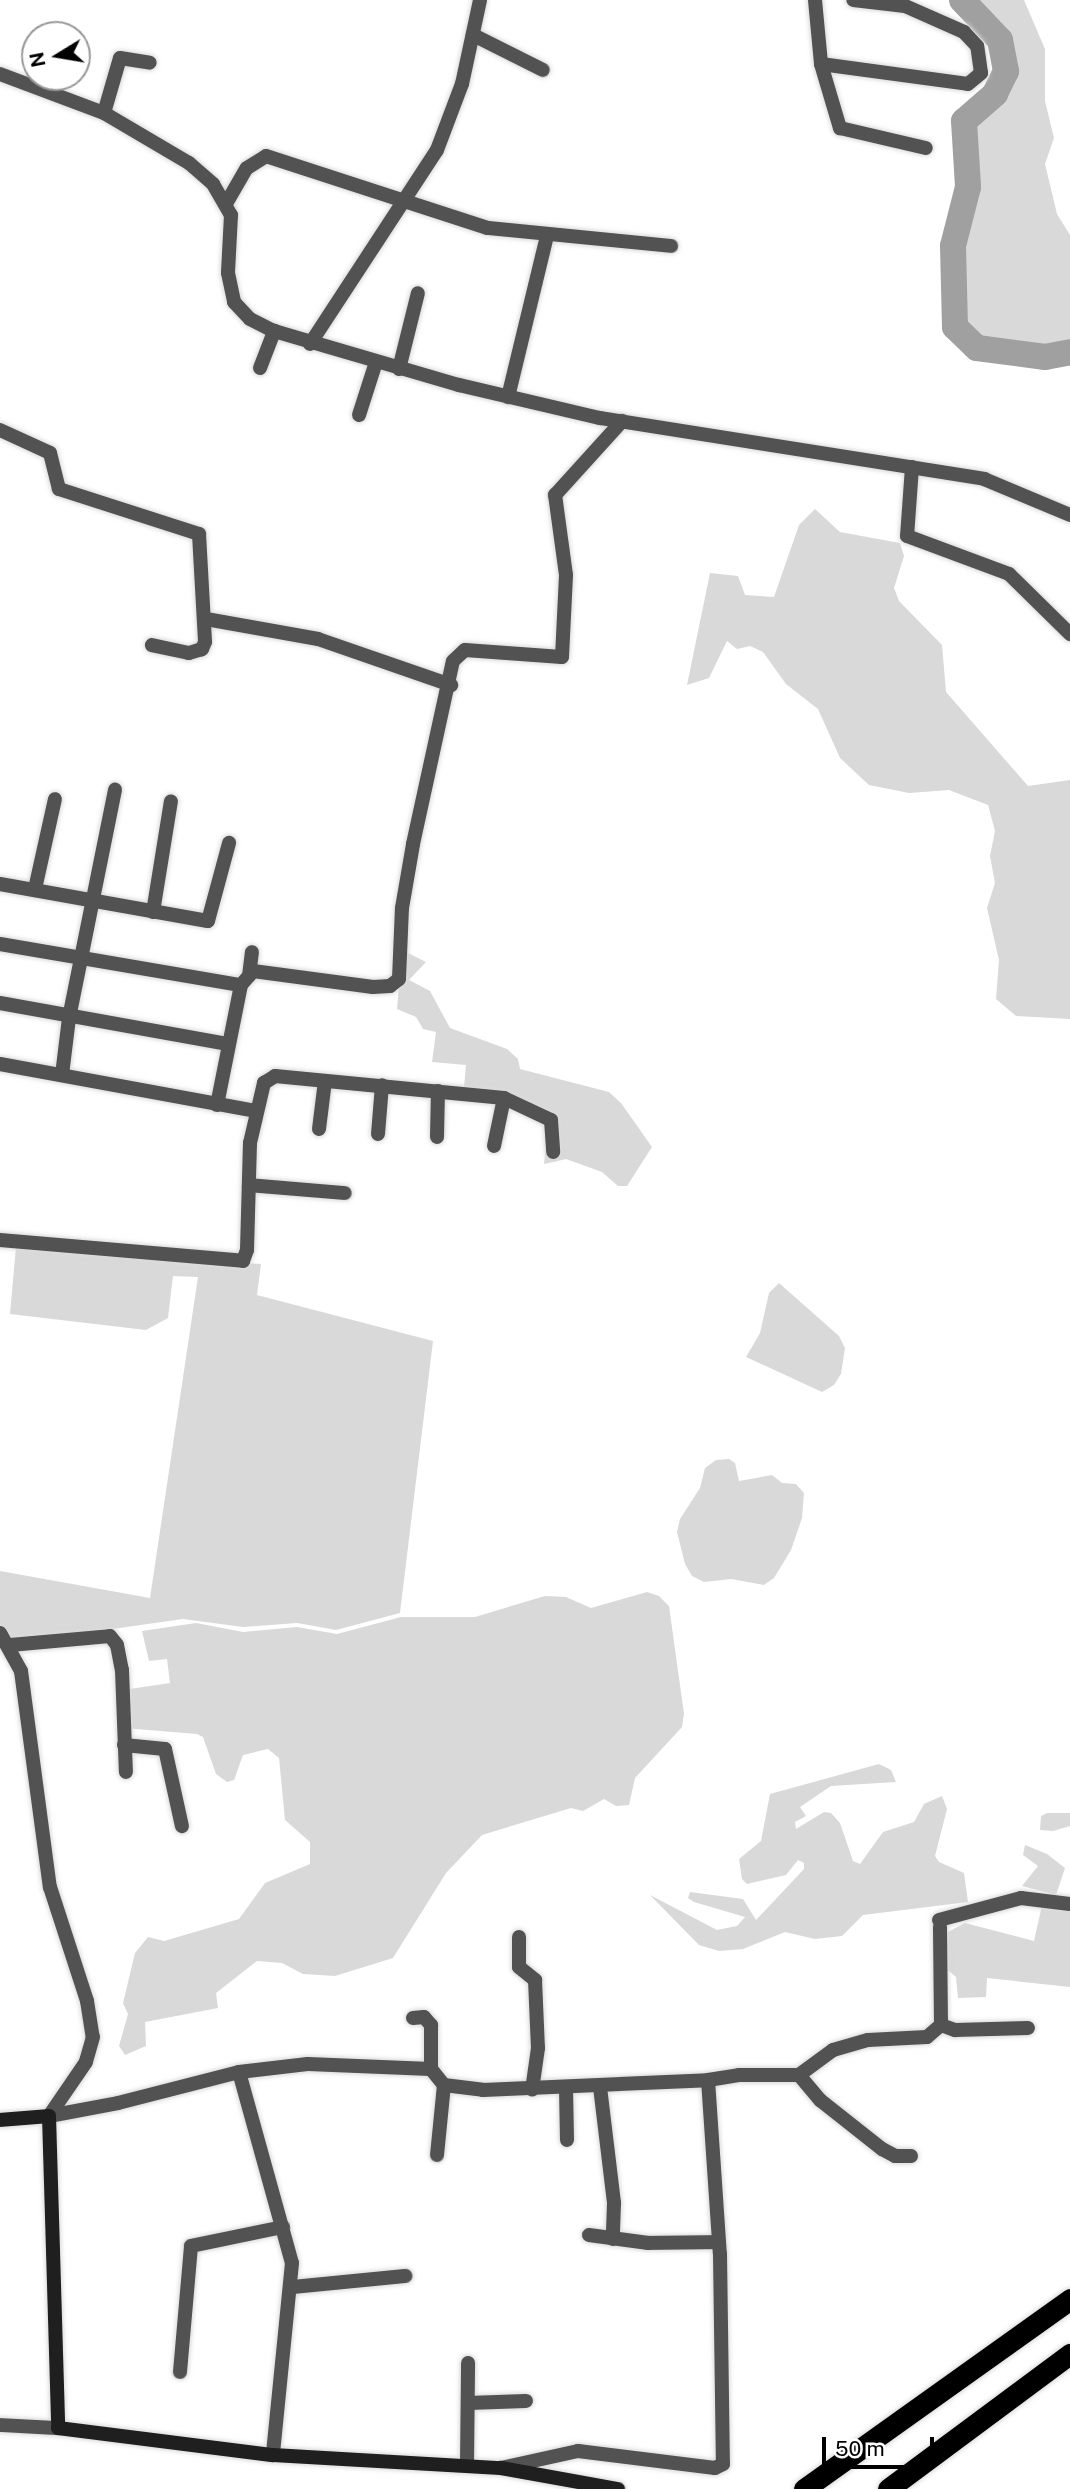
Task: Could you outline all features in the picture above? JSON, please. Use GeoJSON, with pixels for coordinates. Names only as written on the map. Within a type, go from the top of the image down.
{"type":"FeatureCollection","features":[{"type":"Feature","properties":{"kind":"highway"},"geometry":{"type":"LineString","coordinates":[[803,2489],[1070,2300]]}},
{"type":"Feature","properties":{"kind":"highway"},"geometry":{"type":"LineString","coordinates":[[888,2489],[1070,2354]]}},
{"type":"Feature","properties":{"kind":"street"},"geometry":{"type":"LineString","coordinates":[[310,344],[406,201],[439,144],[462,84],[480,0]]}},
{"type":"Feature","properties":{"kind":"street"},"geometry":{"type":"LineString","coordinates":[[815,0],[821,64],[840,128],[926,148]]}},
{"type":"Feature","properties":{"kind":"street"},"geometry":{"type":"LineString","coordinates":[[821,64],[968,84],[981,73],[977,46],[964,32],[905,6],[853,0]]}},
{"type":"Feature","properties":{"kind":"street"},"geometry":{"type":"LineString","coordinates":[[473,35],[543,70]]}},
{"type":"Feature","properties":{"kind":"street"},"geometry":{"type":"LineString","coordinates":[[104,113],[120,58],[150,63]]}},
{"type":"Feature","properties":{"kind":"street"},"geometry":{"type":"LineString","coordinates":[[0,74],[104,113],[189,163],[227,202],[231,232],[228,273],[234,302],[250,319],[274,331],[400,369],[509,397],[622,421],[912,467],[1006,485],[1070,515]]}},
{"type":"Feature","properties":{"kind":"street"},"geometry":{"type":"LineString","coordinates":[[227,202],[247,168],[266,156],[475,225],[547,236],[671,246]]}},
{"type":"Feature","properties":{"kind":"street"},"geometry":{"type":"LineString","coordinates":[[509,397],[547,236]]}},
{"type":"Feature","properties":{"kind":"street"},"geometry":{"type":"LineString","coordinates":[[400,369],[418,293]]}},
{"type":"Feature","properties":{"kind":"street"},"geometry":{"type":"LineString","coordinates":[[260,368],[274,331]]}},
{"type":"Feature","properties":{"kind":"street"},"geometry":{"type":"LineString","coordinates":[[359,415],[376,362]]}},
{"type":"Feature","properties":{"kind":"street"},"geometry":{"type":"LineString","coordinates":[[245,980],[256,969],[373,987],[390,986],[399,979],[402,908],[453,661],[465,650],[562,657],[566,575],[555,495],[622,421]]}},
{"type":"Feature","properties":{"kind":"street"},"geometry":{"type":"LineString","coordinates":[[0,430],[50,453],[59,489],[199,534],[206,619],[205,642],[199,651],[152,645]]}},
{"type":"Feature","properties":{"kind":"street"},"geometry":{"type":"LineString","coordinates":[[912,467],[907,536],[1009,574],[1070,634]]}},
{"type":"Feature","properties":{"kind":"street"},"geometry":{"type":"LineString","coordinates":[[206,619],[318,639],[450,685]]}},
{"type":"Feature","properties":{"kind":"street"},"geometry":{"type":"LineString","coordinates":[[62,1074],[69,1018],[96,900],[115,790]]}},
{"type":"Feature","properties":{"kind":"street"},"geometry":{"type":"LineString","coordinates":[[35,889],[55,799]]}},
{"type":"Feature","properties":{"kind":"street"},"geometry":{"type":"LineString","coordinates":[[153,912],[171,801]]}},
{"type":"Feature","properties":{"kind":"street"},"geometry":{"type":"LineString","coordinates":[[0,884],[211,920],[229,843]]}},
{"type":"Feature","properties":{"kind":"street"},"geometry":{"type":"LineString","coordinates":[[0,944],[245,980]]}},
{"type":"Feature","properties":{"kind":"street"},"geometry":{"type":"LineString","coordinates":[[217,1105],[228,1044],[252,952]]}},
{"type":"Feature","properties":{"kind":"street"},"geometry":{"type":"LineString","coordinates":[[0,1003],[69,1018],[228,1044]]}},
{"type":"Feature","properties":{"kind":"street"},"geometry":{"type":"LineString","coordinates":[[0,1064],[257,1111]]}},
{"type":"Feature","properties":{"kind":"street"},"geometry":{"type":"LineString","coordinates":[[0,1240],[238,1263],[247,1250],[249,1185],[257,1111],[264,1083],[275,1076],[504,1098],[551,1120],[553,1152]]}},
{"type":"Feature","properties":{"kind":"street"},"geometry":{"type":"LineString","coordinates":[[319,1129],[325,1081]]}},
{"type":"Feature","properties":{"kind":"street"},"geometry":{"type":"LineString","coordinates":[[378,1134],[382,1085]]}},
{"type":"Feature","properties":{"kind":"street"},"geometry":{"type":"LineString","coordinates":[[437,1137],[438,1091]]}},
{"type":"Feature","properties":{"kind":"street"},"geometry":{"type":"LineString","coordinates":[[494,1146],[504,1098]]}},
{"type":"Feature","properties":{"kind":"street"},"geometry":{"type":"LineString","coordinates":[[249,1185],[345,1193]]}},
{"type":"Feature","properties":{"kind":"street"},"geometry":{"type":"LineString","coordinates":[[0,1633],[10,1646],[21,1671],[50,1887],[87,2001],[93,2037],[86,2062],[49,2116],[58,2428]]}},
{"type":"Feature","properties":{"kind":"street"},"geometry":{"type":"LineString","coordinates":[[10,1646],[110,1636],[117,1645],[122,1670],[126,1772]]}},
{"type":"Feature","properties":{"kind":"street"},"geometry":{"type":"LineString","coordinates":[[124,1745],[165,1749],[182,1826]]}},
{"type":"Feature","properties":{"kind":"street"},"geometry":{"type":"LineString","coordinates":[[941,2025],[937,1944],[940,1923],[1021,1898],[1070,1904]]}},
{"type":"Feature","properties":{"kind":"street"},"geometry":{"type":"LineString","coordinates":[[519,1937],[519,1967],[535,1980],[538,2048],[532,2090]]}},
{"type":"Feature","properties":{"kind":"street"},"geometry":{"type":"LineString","coordinates":[[413,2018],[424,2017],[431,2025],[431,2069],[444,2085],[436,2155]]}},
{"type":"Feature","properties":{"kind":"street"},"geometry":{"type":"LineString","coordinates":[[941,2025],[955,2030],[1028,2028]]}},
{"type":"Feature","properties":{"kind":"street"},"geometry":{"type":"LineString","coordinates":[[444,2085],[532,2090],[708,2080],[739,2075],[799,2075],[834,2050],[877,2039],[927,2037],[941,2025]]}},
{"type":"Feature","properties":{"kind":"street"},"geometry":{"type":"LineString","coordinates":[[0,2120],[49,2116],[118,2104],[239,2072],[308,2064],[431,2069]]}},
{"type":"Feature","properties":{"kind":"street"},"geometry":{"type":"LineString","coordinates":[[239,2072],[292,2263],[292,2287],[272,2455]]}},
{"type":"Feature","properties":{"kind":"street"},"geometry":{"type":"LineString","coordinates":[[799,2075],[820,2100],[882,2149],[895,2156],[911,2156]]}},
{"type":"Feature","properties":{"kind":"street"},"geometry":{"type":"LineString","coordinates":[[501,2468],[578,2451],[721,2466],[719,2242],[708,2080]]}},
{"type":"Feature","properties":{"kind":"street"},"geometry":{"type":"LineString","coordinates":[[600,2087],[614,2203],[613,2239]]}},
{"type":"Feature","properties":{"kind":"street"},"geometry":{"type":"LineString","coordinates":[[566,2088],[567,2140]]}},
{"type":"Feature","properties":{"kind":"street"},"geometry":{"type":"LineString","coordinates":[[180,2372],[191,2246],[283,2227]]}},
{"type":"Feature","properties":{"kind":"street"},"geometry":{"type":"LineString","coordinates":[[589,2235],[648,2243],[719,2242]]}},
{"type":"Feature","properties":{"kind":"street"},"geometry":{"type":"LineString","coordinates":[[292,2287],[405,2276]]}},
{"type":"Feature","properties":{"kind":"street"},"geometry":{"type":"LineString","coordinates":[[467,2465],[468,2364]]}},
{"type":"Feature","properties":{"kind":"street"},"geometry":{"type":"LineString","coordinates":[[468,2403],[526,2401]]}},
{"type":"Feature","properties":{"kind":"street"},"geometry":{"type":"LineString","coordinates":[[0,2425],[58,2428],[272,2455],[501,2468],[618,2489]]}},
{"type":"Feature","properties":{"kind":"shaded area"},"geometry":{"type":"Polygon","coordinates":[[[970,0],[1024,0],[1045,49],[1045,101],[1054,138],[1045,164],[1057,214],[1070,235],[1070,346],[1045,351],[979,343],[961,325],[959,247],[974,187],[970,123],[999,97],[1012,72],[1005,37],[970,0]]]}},
{"type":"Feature","properties":{"kind":"shaded area"},"geometry":{"type":"Polygon","coordinates":[[[815,509],[840,532],[900,543],[904,556],[894,588],[899,601],[942,645],[946,692],[1028,786],[1070,780],[1070,1019],[1016,1016],[996,999],[999,960],[987,908],[995,883],[990,856],[995,831],[988,805],[949,790],[909,793],[869,785],[840,758],[818,709],[786,684],[763,652],[750,646],[737,649],[727,641],[709,678],[687,685],[710,573],[738,576],[745,595],[774,597],[799,525],[815,509]]]}},
{"type":"Feature","properties":{"kind":"shaded area"},"geometry":{"type":"Polygon","coordinates":[[[402,950],[426,962],[409,980],[430,991],[450,1028],[507,1049],[518,1059],[520,1069],[609,1092],[621,1103],[652,1147],[627,1186],[618,1186],[602,1172],[566,1159],[544,1164],[548,1127],[502,1092],[464,1087],[466,1065],[432,1062],[436,1032],[423,1029],[416,1017],[397,1009],[402,950]]]}},
{"type":"Feature","properties":{"kind":"shaded area"},"geometry":{"type":"Polygon","coordinates":[[[16,1247],[261,1264],[257,1295],[433,1341],[400,1613],[336,1630],[297,1623],[243,1627],[183,1619],[14,1643],[0,1625],[0,1571],[150,1598],[198,1277],[173,1276],[168,1318],[146,1330],[10,1314],[16,1247]]]}},
{"type":"Feature","properties":{"kind":"shaded area"},"geometry":{"type":"Polygon","coordinates":[[[779,1283],[839,1336],[845,1348],[841,1374],[834,1385],[822,1392],[746,1357],[760,1333],[769,1293],[779,1283]]]}},
{"type":"Feature","properties":{"kind":"shaded area"},"geometry":{"type":"Polygon","coordinates":[[[729,1459],[735,1463],[739,1481],[772,1475],[782,1483],[796,1484],[804,1493],[802,1518],[791,1550],[774,1578],[764,1585],[731,1579],[704,1582],[692,1576],[685,1564],[677,1532],[680,1519],[700,1488],[705,1468],[716,1460],[729,1459]]]}},
{"type":"Feature","properties":{"kind":"shaded area"},"geometry":{"type":"Polygon","coordinates":[[[647,1592],[659,1596],[669,1606],[684,1714],[682,1727],[635,1778],[629,1805],[616,1806],[604,1799],[583,1811],[571,1808],[482,1835],[446,1873],[393,1958],[335,1976],[303,1974],[282,1963],[257,1961],[216,1993],[218,2008],[145,2022],[146,2046],[125,2055],[119,2046],[128,2014],[123,2003],[135,1953],[148,1937],[164,1941],[239,1919],[265,1883],[310,1864],[310,1842],[285,1820],[279,1758],[268,1749],[243,1755],[234,1780],[227,1782],[216,1774],[203,1737],[197,1734],[124,1728],[123,1690],[170,1683],[167,1659],[149,1661],[142,1631],[196,1623],[243,1632],[297,1627],[337,1634],[401,1617],[475,1617],[545,1596],[566,1597],[591,1608],[647,1592]]]}},
{"type":"Feature","properties":{"kind":"shaded area"},"geometry":{"type":"Polygon","coordinates":[[[879,1764],[891,1770],[896,1782],[831,1786],[800,1807],[806,1816],[795,1822],[796,1829],[824,1812],[831,1813],[840,1823],[853,1861],[860,1864],[883,1832],[914,1822],[924,1804],[942,1796],[947,1809],[935,1856],[939,1862],[964,1873],[968,1902],[863,1915],[842,1936],[815,1939],[785,1932],[743,1949],[719,1951],[699,1945],[650,1895],[717,1930],[737,1926],[745,1917],[694,1902],[688,1898],[690,1892],[743,1899],[756,1920],[804,1869],[804,1863],[798,1860],[786,1875],[747,1884],[742,1879],[739,1859],[761,1841],[770,1794],[879,1764]]]}},
{"type":"Feature","properties":{"kind":"shaded area"},"geometry":{"type":"Polygon","coordinates":[[[1047,1813],[1070,1813],[1070,1826],[1053,1831],[1040,1830],[1041,1816],[1047,1813]]]}},
{"type":"Feature","properties":{"kind":"shaded area"},"geometry":{"type":"Polygon","coordinates":[[[1025,1845],[1047,1854],[1065,1868],[1056,1895],[1022,1886],[1038,1866],[1023,1855],[1025,1845]]]}},
{"type":"Feature","properties":{"kind":"shaded area"},"geometry":{"type":"Polygon","coordinates":[[[1043,1901],[1070,1908],[1070,1987],[987,1978],[986,1997],[958,1998],[956,1977],[942,1965],[942,1935],[965,1923],[1034,1941],[1043,1901]]]}},
{"type":"Feature","properties":{"kind":"waterway"},"geometry":{"type":"LineString","coordinates":[[962,0],[1000,40],[1006,71],[995,94],[964,121],[968,187],[953,246],[955,327],[977,348],[1045,357],[1070,352]]}}]}
